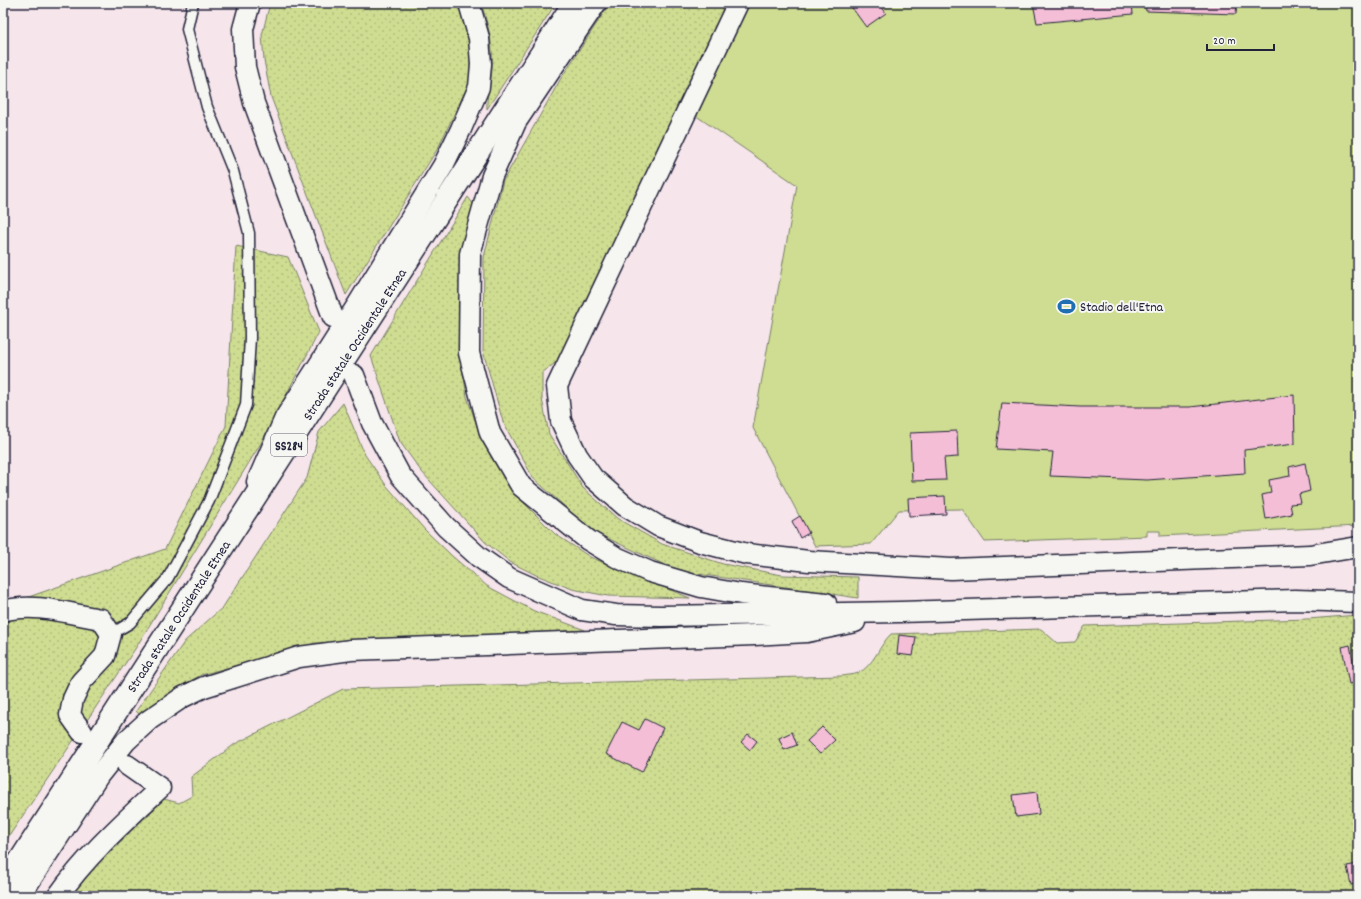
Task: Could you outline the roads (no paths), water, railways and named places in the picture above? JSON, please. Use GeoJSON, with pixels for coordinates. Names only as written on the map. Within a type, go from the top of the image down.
{"type":"FeatureCollection","features":[{"type":"Feature","properties":{"kind":"main road","name":"Strada statale Occidentale Etnea"},"geometry":{"type":"LineString","coordinates":[[3,887],[574,3]]}},
{"type":"Feature","properties":{"kind":"street"},"geometry":{"type":"LineString","coordinates":[[250,3],[243,29],[243,36],[245,66],[254,102],[333,317]]}},
{"type":"Feature","properties":{"kind":"street"},"geometry":{"type":"LineString","coordinates":[[238,524],[285,418],[439,173],[461,129],[479,87],[482,64],[479,38],[469,3]]}},
{"type":"Feature","properties":{"kind":"street"},"geometry":{"type":"LineString","coordinates":[[596,3],[516,122],[492,176],[470,254],[469,353],[490,433],[521,486],[588,540],[616,558],[650,572],[701,588],[900,612]]}},
{"type":"Feature","properties":{"kind":"street"},"geometry":{"type":"LineString","coordinates":[[738,3],[557,386],[562,421],[577,455],[593,478],[625,506],[658,526],[700,542],[747,554],[793,559],[951,569],[1310,555],[1358,547]]}},
{"type":"Feature","properties":{"kind":"street"},"geometry":{"type":"LineString","coordinates":[[354,375],[372,423],[386,451],[405,480],[446,526],[479,557],[509,578],[547,596],[582,610],[616,615],[900,612],[1295,600],[1358,602]]}},
{"type":"Feature","properties":{"kind":"street"},"geometry":{"type":"LineString","coordinates":[[1310,555],[1358,561]]}},
{"type":"Feature","properties":{"kind":"street"},"geometry":{"type":"LineString","coordinates":[[1295,600],[1358,592]]}},
{"type":"Feature","properties":{"kind":"street"},"geometry":{"type":"LineString","coordinates":[[3,611],[11,609],[41,608],[101,620],[110,634],[105,656],[81,682],[73,699],[70,715],[82,732]]}},
{"type":"Feature","properties":{"kind":"street"},"geometry":{"type":"LineString","coordinates":[[20,896],[99,775],[126,741],[149,720],[183,697],[204,687],[299,658],[351,650],[807,632],[900,612]]}},
{"type":"Feature","properties":{"kind":"street"},"geometry":{"type":"LineString","coordinates":[[58,896],[72,877],[104,842],[160,788],[127,765]]}},
{"type":"Feature","properties":{"kind":"lane"},"geometry":{"type":"LineString","coordinates":[[110,634],[130,622],[168,578],[209,501],[246,405],[250,338],[249,234],[233,171],[207,107],[187,29],[193,3]]}},
{"type":"Feature","properties":{"kind":"place","name":"Stadio dell'Etna"},"geometry":{"type":"Point","coordinates":[1067,306]}}]}
